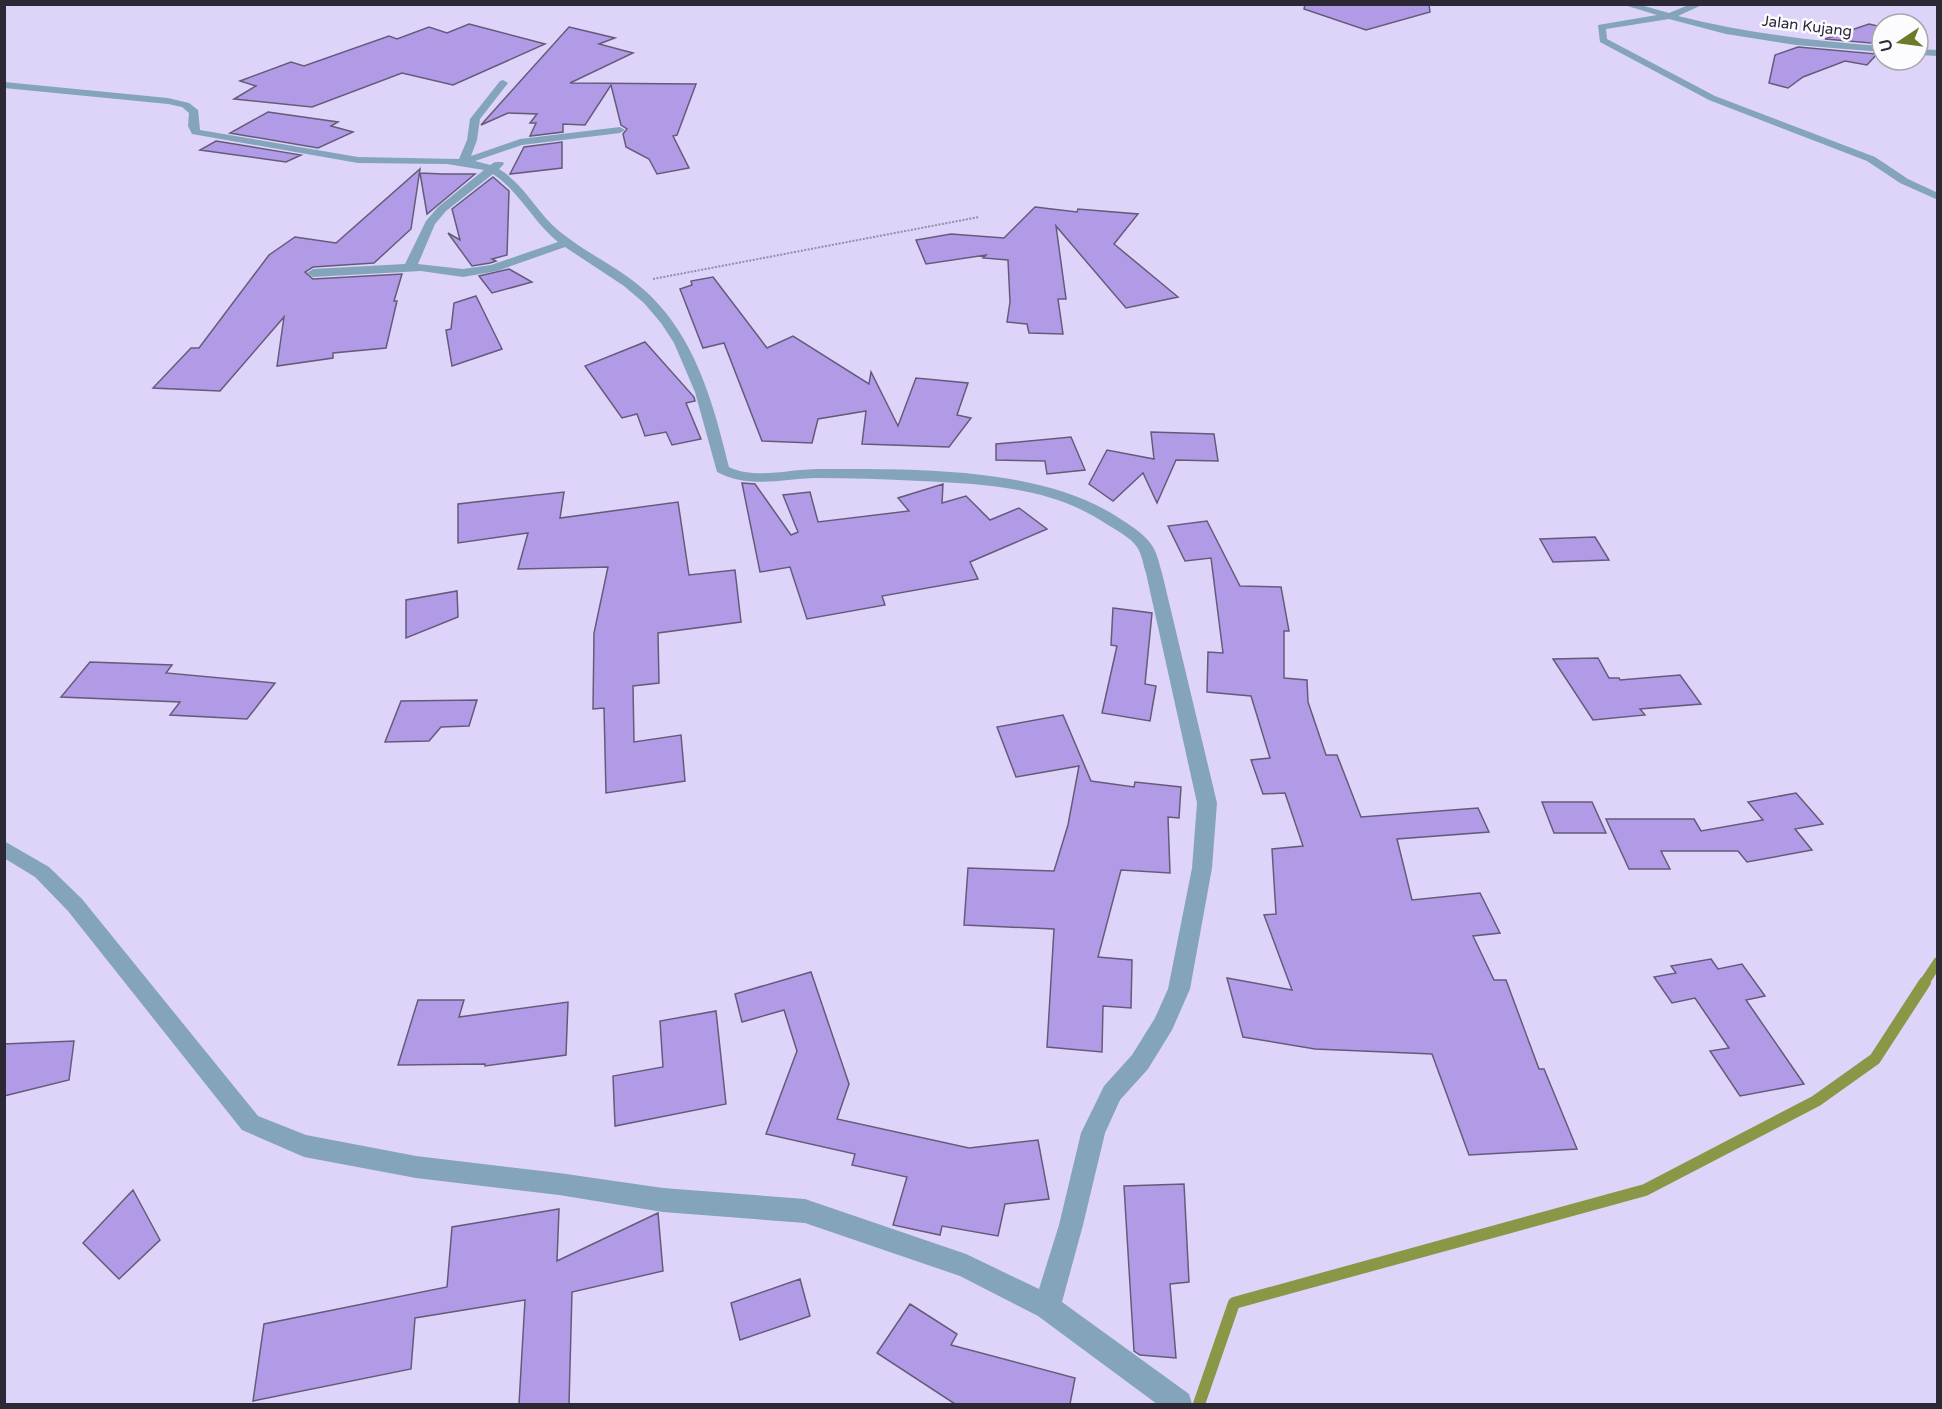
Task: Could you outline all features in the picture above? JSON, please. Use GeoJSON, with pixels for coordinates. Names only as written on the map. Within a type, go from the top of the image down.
{"type":"FeatureCollection","features":[{"type":"Feature","properties":{"kind":"street","name":"Jalan Kujang"},"geometry":{"type":"LineString","coordinates":[[1625,4],[1726,31],[1796,42],[1870,48]]}},
{"type":"Feature","properties":{"kind":"street"},"geometry":{"type":"LineString","coordinates":[[1700,4],[1669,16],[1601,27],[1603,40],[1712,98],[1871,159],[1904,181],[1938,197]]}},
{"type":"Feature","properties":{"kind":"street"},"geometry":{"type":"LineString","coordinates":[[481,140],[475,119],[503,83]]}},
{"type":"Feature","properties":{"kind":"street"},"geometry":{"type":"LineString","coordinates":[[4,85],[177,103],[185,105],[194,112],[193,126],[196,132],[307,153],[359,160],[463,162],[492,169],[510,182],[545,225],[566,243],[628,284],[668,324],[694,368],[722,469],[733,476],[745,478],[800,474],[871,474],[1012,483],[1070,497],[1095,508],[1123,527],[1144,546],[1154,573],[1207,804],[1202,868],[1179,989],[1164,1023],[1140,1062],[1112,1093],[1093,1133],[1071,1225],[1047,1307]]}},
{"type":"Feature","properties":{"kind":"street"},"geometry":{"type":"LineString","coordinates":[[481,140],[520,142],[620,130]]}},
{"type":"Feature","properties":{"kind":"street"},"geometry":{"type":"LineString","coordinates":[[463,162],[481,140]]}},
{"type":"Feature","properties":{"kind":"street"},"geometry":{"type":"LineString","coordinates":[[463,162],[520,142]]}},
{"type":"Feature","properties":{"kind":"street"},"geometry":{"type":"LineString","coordinates":[[410,267],[430,223],[442,209],[518,149],[520,142]]}},
{"type":"Feature","properties":{"kind":"street"},"geometry":{"type":"LineString","coordinates":[[313,273],[410,267],[436,269],[450,273],[474,272],[493,268],[566,243]]}},
{"type":"Feature","properties":{"kind":"street"},"geometry":{"type":"LineString","coordinates":[[4,848],[42,872],[75,905],[250,1123],[304,1146],[416,1167],[559,1184],[663,1200],[805,1210],[966,1266],[1047,1307],[1174,1401]]}},
{"type":"Feature","properties":{"kind":"path"},"geometry":{"type":"LineString","coordinates":[[628,284],[979,217]]}},
{"type":"Feature","properties":{"kind":"building"},"geometry":{"type":"Polygon","coordinates":[[[1305,4],[1429,4],[1430,12],[1366,30],[1304,9],[1305,4]]]}},
{"type":"Feature","properties":{"kind":"building"},"geometry":{"type":"Polygon","coordinates":[[[469,24],[545,44],[453,85],[402,73],[312,107],[234,99],[256,86],[240,81],[291,62],[304,66],[389,36],[397,39],[429,27],[447,33],[469,24]]]}},
{"type":"Feature","properties":{"kind":"building"},"geometry":{"type":"Polygon","coordinates":[[[1869,24],[1870,24],[1870,43],[1825,39],[1869,24]]]}},
{"type":"Feature","properties":{"kind":"building"},"geometry":{"type":"Polygon","coordinates":[[[569,27],[615,38],[599,44],[633,53],[570,83],[696,84],[677,135],[673,136],[689,168],[657,174],[649,159],[626,147],[623,134],[627,129],[621,125],[611,85],[585,125],[563,124],[563,132],[530,136],[536,123],[530,123],[537,114],[508,113],[481,125],[569,27]]]}},
{"type":"Feature","properties":{"kind":"building"},"geometry":{"type":"Polygon","coordinates":[[[1798,47],[1870,53],[1870,62],[1867,65],[1845,61],[1803,77],[1788,88],[1769,83],[1775,55],[1798,47]]]}},
{"type":"Feature","properties":{"kind":"building"},"geometry":{"type":"Polygon","coordinates":[[[268,112],[338,122],[331,126],[353,132],[318,148],[230,133],[268,112]]]}},
{"type":"Feature","properties":{"kind":"building"},"geometry":{"type":"Polygon","coordinates":[[[216,141],[301,155],[286,162],[200,150],[216,141]]]}},
{"type":"Feature","properties":{"kind":"building"},"geometry":{"type":"Polygon","coordinates":[[[562,142],[562,168],[510,174],[524,147],[562,142]]]}},
{"type":"Feature","properties":{"kind":"building"},"geometry":{"type":"Polygon","coordinates":[[[420,169],[411,229],[374,263],[313,267],[305,272],[313,279],[402,274],[394,301],[397,301],[386,348],[333,353],[333,358],[277,366],[284,317],[220,391],[153,388],[191,348],[199,348],[269,255],[295,237],[336,243],[420,169]]]}},
{"type":"Feature","properties":{"kind":"building"},"geometry":{"type":"Polygon","coordinates":[[[420,173],[443,174],[475,174],[427,214],[420,173]]]}},
{"type":"Feature","properties":{"kind":"building"},"geometry":{"type":"Polygon","coordinates":[[[493,177],[509,191],[507,255],[492,259],[496,261],[490,263],[472,266],[448,233],[460,240],[452,209],[493,177]]]}},
{"type":"Feature","properties":{"kind":"building"},"geometry":{"type":"Polygon","coordinates":[[[1035,207],[1077,212],[1078,209],[1138,214],[1114,244],[1178,297],[1126,308],[1056,226],[1066,299],[1058,299],[1063,334],[1029,333],[1027,324],[1007,322],[1010,302],[1008,260],[983,258],[986,255],[926,264],[916,240],[951,234],[1004,238],[1035,207]]]}},
{"type":"Feature","properties":{"kind":"building"},"geometry":{"type":"Polygon","coordinates":[[[509,269],[532,282],[492,293],[479,276],[509,269]]]}},
{"type":"Feature","properties":{"kind":"building"},"geometry":{"type":"Polygon","coordinates":[[[713,277],[767,348],[793,336],[869,384],[871,372],[898,426],[916,378],[968,383],[957,415],[971,418],[949,447],[862,444],[866,411],[818,419],[812,443],[762,441],[724,343],[703,348],[680,289],[692,285],[691,281],[713,277]]]}},
{"type":"Feature","properties":{"kind":"building"},"geometry":{"type":"Polygon","coordinates":[[[476,296],[502,349],[452,366],[446,330],[451,329],[454,303],[476,296]]]}},
{"type":"Feature","properties":{"kind":"building"},"geometry":{"type":"Polygon","coordinates":[[[645,342],[694,397],[695,401],[686,403],[701,439],[672,445],[666,432],[645,436],[637,414],[622,418],[585,366],[645,342]]]}},
{"type":"Feature","properties":{"kind":"building"},"geometry":{"type":"Polygon","coordinates":[[[1151,432],[1214,434],[1218,461],[1176,460],[1157,503],[1143,473],[1113,501],[1089,484],[1107,450],[1154,459],[1151,432]]]}},
{"type":"Feature","properties":{"kind":"building"},"geometry":{"type":"Polygon","coordinates":[[[1071,437],[1085,470],[1047,474],[1045,461],[996,460],[996,444],[1071,437]]]}},
{"type":"Feature","properties":{"kind":"building"},"geometry":{"type":"Polygon","coordinates":[[[742,483],[755,484],[791,535],[798,532],[783,495],[810,492],[818,522],[909,511],[898,498],[943,484],[942,503],[966,496],[990,520],[1019,508],[1047,529],[970,562],[978,579],[882,596],[885,605],[807,619],[790,567],[760,572],[742,483]]]}},
{"type":"Feature","properties":{"kind":"building"},"geometry":{"type":"Polygon","coordinates":[[[564,492],[560,518],[678,502],[689,575],[735,570],[741,622],[658,633],[659,683],[633,686],[634,742],[681,735],[685,781],[606,793],[604,708],[593,709],[594,633],[608,567],[518,569],[528,533],[458,543],[458,504],[564,492]]]}},
{"type":"Feature","properties":{"kind":"building"},"geometry":{"type":"Polygon","coordinates":[[[1207,521],[1240,586],[1281,587],[1289,631],[1284,631],[1284,678],[1307,680],[1308,702],[1326,755],[1337,755],[1361,817],[1478,808],[1489,832],[1397,839],[1412,900],[1480,893],[1500,933],[1473,936],[1494,980],[1506,980],[1539,1069],[1544,1069],[1577,1149],[1469,1155],[1432,1054],[1315,1049],[1243,1037],[1227,978],[1292,990],[1264,915],[1276,914],[1272,849],[1303,846],[1285,793],[1263,794],[1251,760],[1270,758],[1251,696],[1207,692],[1208,652],[1223,653],[1211,558],[1185,561],[1168,526],[1207,521]]]}},
{"type":"Feature","properties":{"kind":"building"},"geometry":{"type":"Polygon","coordinates":[[[1595,537],[1609,560],[1553,562],[1540,539],[1595,537]]]}},
{"type":"Feature","properties":{"kind":"building"},"geometry":{"type":"Polygon","coordinates":[[[457,591],[458,617],[406,638],[406,600],[457,591]]]}},
{"type":"Feature","properties":{"kind":"building"},"geometry":{"type":"Polygon","coordinates":[[[1113,608],[1152,613],[1145,684],[1156,686],[1150,721],[1102,713],[1117,646],[1111,645],[1113,608]]]}},
{"type":"Feature","properties":{"kind":"building"},"geometry":{"type":"Polygon","coordinates":[[[1598,658],[1609,678],[1620,680],[1680,675],[1701,704],[1640,709],[1645,715],[1593,720],[1553,659],[1598,658]]]}},
{"type":"Feature","properties":{"kind":"building"},"geometry":{"type":"Polygon","coordinates":[[[90,662],[172,665],[166,673],[275,683],[247,719],[170,715],[180,702],[61,697],[90,662]]]}},
{"type":"Feature","properties":{"kind":"building"},"geometry":{"type":"Polygon","coordinates":[[[477,700],[469,726],[441,727],[429,741],[385,742],[401,701],[477,700]]]}},
{"type":"Feature","properties":{"kind":"building"},"geometry":{"type":"Polygon","coordinates":[[[1063,715],[1091,781],[1134,787],[1135,782],[1181,787],[1179,818],[1168,817],[1170,873],[1121,870],[1098,957],[1132,960],[1131,1008],[1103,1006],[1102,1052],[1047,1047],[1054,929],[964,925],[968,868],[1054,871],[1068,825],[1079,766],[1016,777],[997,727],[1063,715]]]}},
{"type":"Feature","properties":{"kind":"building"},"geometry":{"type":"Polygon","coordinates":[[[1796,793],[1823,824],[1795,829],[1812,850],[1747,862],[1738,851],[1661,851],[1670,869],[1629,869],[1606,819],[1694,819],[1701,831],[1763,820],[1748,802],[1796,793]]]}},
{"type":"Feature","properties":{"kind":"building"},"geometry":{"type":"Polygon","coordinates":[[[1542,802],[1592,802],[1606,833],[1554,833],[1542,802]]]}},
{"type":"Feature","properties":{"kind":"building"},"geometry":{"type":"Polygon","coordinates":[[[1711,959],[1718,969],[1742,964],[1765,996],[1746,1000],[1804,1084],[1740,1096],[1710,1051],[1729,1048],[1695,998],[1672,1003],[1654,977],[1676,973],[1671,966],[1711,959]]]}},
{"type":"Feature","properties":{"kind":"building"},"geometry":{"type":"Polygon","coordinates":[[[811,972],[849,1084],[837,1119],[969,1148],[1038,1140],[1049,1199],[1005,1204],[998,1236],[942,1226],[940,1235],[893,1225],[907,1177],[852,1165],[855,1154],[766,1134],[797,1051],[784,1010],[742,1022],[735,994],[811,972]]]}},
{"type":"Feature","properties":{"kind":"building"},"geometry":{"type":"Polygon","coordinates":[[[418,1000],[464,1000],[459,1017],[568,1002],[566,1055],[485,1066],[485,1064],[398,1065],[418,1000]]]}},
{"type":"Feature","properties":{"kind":"building"},"geometry":{"type":"Polygon","coordinates":[[[716,1011],[726,1104],[615,1126],[613,1076],[663,1067],[660,1021],[716,1011]]]}},
{"type":"Feature","properties":{"kind":"building"},"geometry":{"type":"Polygon","coordinates":[[[74,1041],[69,1080],[4,1096],[4,1044],[74,1041]]]}},
{"type":"Feature","properties":{"kind":"building"},"geometry":{"type":"Polygon","coordinates":[[[1184,1184],[1189,1282],[1170,1284],[1176,1358],[1140,1355],[1134,1351],[1124,1186],[1184,1184]]]}},
{"type":"Feature","properties":{"kind":"building"},"geometry":{"type":"Polygon","coordinates":[[[133,1190],[160,1240],[119,1279],[83,1243],[133,1190]]]}},
{"type":"Feature","properties":{"kind":"building"},"geometry":{"type":"Polygon","coordinates":[[[559,1209],[557,1261],[658,1213],[663,1271],[572,1292],[569,1404],[519,1404],[525,1300],[415,1318],[411,1369],[253,1401],[264,1324],[447,1287],[452,1227],[559,1209]]]}},
{"type":"Feature","properties":{"kind":"building"},"geometry":{"type":"Polygon","coordinates":[[[800,1279],[810,1316],[740,1340],[731,1303],[800,1279]]]}},
{"type":"Feature","properties":{"kind":"building"},"geometry":{"type":"Polygon","coordinates":[[[910,1304],[957,1334],[951,1345],[1075,1378],[1070,1404],[955,1404],[877,1353],[910,1304]]]}},
{"type":"Feature","properties":{"kind":"waterway"},"geometry":{"type":"LineString","coordinates":[[1924,983],[1938,962]]}},
{"type":"Feature","properties":{"kind":"waterway"},"geometry":{"type":"LineString","coordinates":[[1199,1404],[1234,1303],[1645,1190],[1816,1101],[1875,1059],[1925,982]]}}]}
